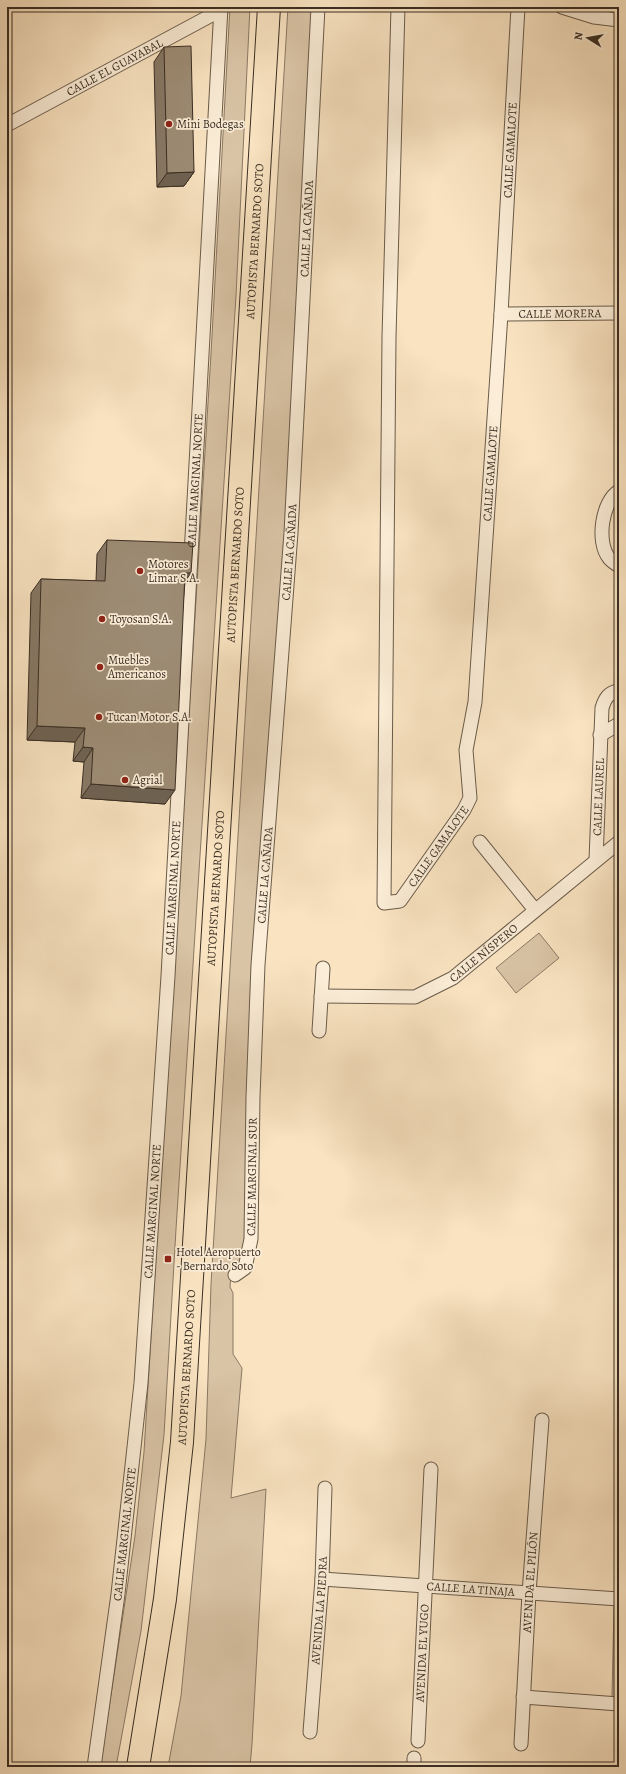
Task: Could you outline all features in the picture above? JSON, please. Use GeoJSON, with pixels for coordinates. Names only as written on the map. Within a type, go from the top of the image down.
{"type":"FeatureCollection","features":[{"type":"Feature","properties":{"kind":"highway","name":"AUTOPISTA BERNARDO SOTO"},"geometry":{"type":"LineString","coordinates":[[138,1767],[148,1713],[165,1599],[182,1442],[269,7]]}},
{"type":"Feature","properties":{"kind":"highway"},"geometry":{"type":"LineString","coordinates":[[124,1767],[148,1713]]}},
{"type":"Feature","properties":{"kind":"street","name":"CALLE LA CAÑADA"},"geometry":{"type":"LineString","coordinates":[[253,1097],[258,965],[291,533],[318,7]]}},
{"type":"Feature","properties":{"kind":"street","name":"CALLE GAMALOTE"},"geometry":{"type":"LineString","coordinates":[[398,7],[389,337],[384,903],[400,901],[464,810],[470,798],[466,750],[475,702],[501,314],[518,7]]}},
{"type":"Feature","properties":{"kind":"street"},"geometry":{"type":"LineString","coordinates":[[562,7],[594,16],[619,20]]}},
{"type":"Feature","properties":{"kind":"street","name":"CALLE EL GUAYABAL"},"geometry":{"type":"LineString","coordinates":[[7,125],[221,9]]}},
{"type":"Feature","properties":{"kind":"street","name":"CALLE MARGINAL NORTE"},"geometry":{"type":"LineString","coordinates":[[94,1767],[118,1594],[141,1375],[169,969],[221,9]]}},
{"type":"Feature","properties":{"kind":"street","name":"CALLE MORERA"},"geometry":{"type":"LineString","coordinates":[[501,314],[619,313]]}},
{"type":"Feature","properties":{"kind":"street"},"geometry":{"type":"LineString","coordinates":[[619,491],[612,495],[605,510],[602,525],[603,541],[608,557],[619,566]]}},
{"type":"Feature","properties":{"kind":"street","name":"CALLE LAUREL"},"geometry":{"type":"LineString","coordinates":[[596,860],[602,708],[605,698],[614,692],[619,691]]}},
{"type":"Feature","properties":{"kind":"street"},"geometry":{"type":"LineString","coordinates":[[600,735],[619,724]]}},
{"type":"Feature","properties":{"kind":"street"},"geometry":{"type":"LineString","coordinates":[[480,842],[535,910]]}},
{"type":"Feature","properties":{"kind":"street","name":"CALLE NÍSPERO"},"geometry":{"type":"LineString","coordinates":[[321,996],[415,997],[453,978],[619,842]]}},
{"type":"Feature","properties":{"kind":"street"},"geometry":{"type":"LineString","coordinates":[[319,1031],[323,968]]}},
{"type":"Feature","properties":{"kind":"street","name":"CALLE MARGINAL SUR"},"geometry":{"type":"LineString","coordinates":[[235,1275],[244,1268],[252,1239],[253,1097]]}},
{"type":"Feature","properties":{"kind":"street","name":"AVENIDA EL PILÓN"},"geometry":{"type":"LineString","coordinates":[[521,1744],[529,1593],[542,1420]]}},
{"type":"Feature","properties":{"kind":"street","name":"AVENIDA EL YUGO"},"geometry":{"type":"LineString","coordinates":[[418,1741],[431,1469]]}},
{"type":"Feature","properties":{"kind":"street","name":"AVENIDA LA PIEDRA"},"geometry":{"type":"LineString","coordinates":[[310,1732],[322,1579],[325,1488]]}},
{"type":"Feature","properties":{"kind":"street","name":"CALLE LA TINAJA"},"geometry":{"type":"LineString","coordinates":[[322,1579],[619,1599]]}},
{"type":"Feature","properties":{"kind":"street"},"geometry":{"type":"LineString","coordinates":[[523,1697],[619,1704]]}},
{"type":"Feature","properties":{"kind":"shaded area"},"geometry":{"type":"Polygon","coordinates":[[[230,7],[250,7],[236,296],[164,1435],[141,1631],[116,1767],[100,1767],[135,1536],[144,1452],[211,354],[230,7]]]}},
{"type":"Feature","properties":{"kind":"shaded area"},"geometry":{"type":"Polygon","coordinates":[[[288,7],[313,7],[247,1244],[240,1263],[231,1273],[230,1287],[233,1293],[233,1354],[242,1368],[231,1498],[266,1489],[252,1744],[250,1767],[168,1767],[181,1696],[206,1439],[211,1284],[288,7]]]}},
{"type":"Feature","properties":{"kind":"shaded area"},"geometry":{"type":"Polygon","coordinates":[[[539,933],[559,958],[516,993],[496,968],[539,933]]]}},
{"type":"Feature","properties":{"kind":"shaded area"},"geometry":{"type":"Polygon","coordinates":[[[614,1606],[619,1606],[619,1697],[612,1697],[614,1606]]]}},
{"type":"Feature","properties":{"kind":"building"},"geometry":{"type":"Polygon","coordinates":[[[191,46],[194,172],[167,173],[164,47],[191,46]]]}},
{"type":"Feature","properties":{"kind":"building"},"geometry":{"type":"Polygon","coordinates":[[[107,540],[193,543],[191,573],[185,573],[175,790],[91,784],[93,748],[83,747],[85,728],[37,726],[41,579],[105,581],[107,540]]]}},
{"type":"Feature","properties":{"kind":"place","name":"Mini Bodegas"},"geometry":{"type":"Point","coordinates":[169,124]}},
{"type":"Feature","properties":{"kind":"place","name":"Motores Limar S.A."},"geometry":{"type":"Point","coordinates":[140,571]}},
{"type":"Feature","properties":{"kind":"place","name":"Toyosan S.A."},"geometry":{"type":"Point","coordinates":[102,619]}},
{"type":"Feature","properties":{"kind":"place","name":"Muebles Americanos"},"geometry":{"type":"Point","coordinates":[100,667]}},
{"type":"Feature","properties":{"kind":"place","name":"Tucan Motor S.A."},"geometry":{"type":"Point","coordinates":[99,717]}},
{"type":"Feature","properties":{"kind":"place","name":"Agrial"},"geometry":{"type":"Point","coordinates":[125,780]}},
{"type":"Feature","properties":{"kind":"place","name":"Hotel Aeropuerto - Bernardo Soto"},"geometry":{"type":"Point","coordinates":[168,1259]}}]}
